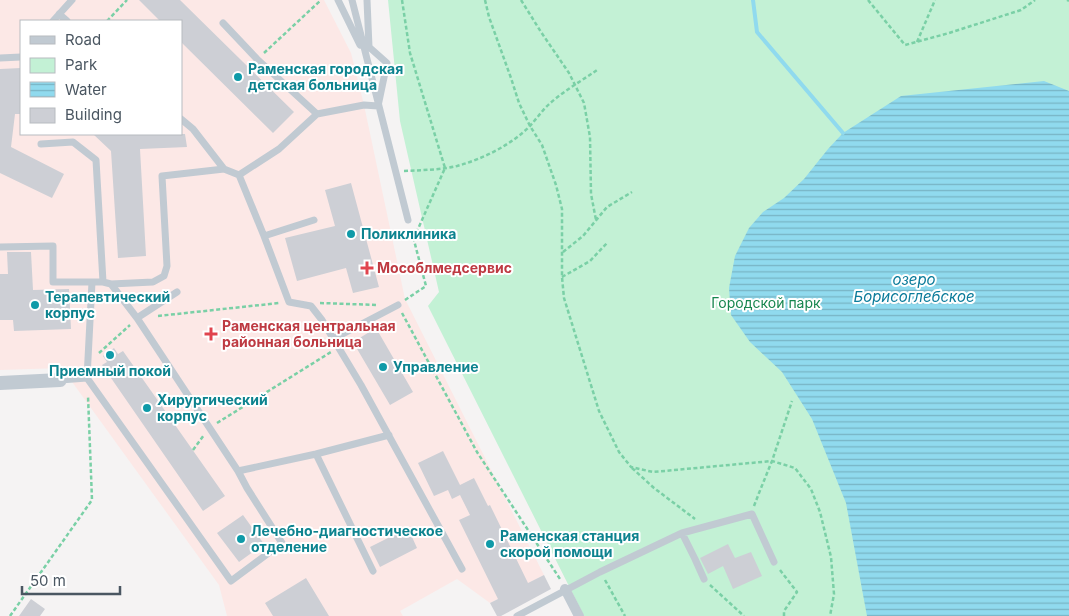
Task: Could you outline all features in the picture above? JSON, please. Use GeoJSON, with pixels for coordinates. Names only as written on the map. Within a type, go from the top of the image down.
{"type":"FeatureCollection","features":[{"type":"Feature","properties":{"kind":"street"},"geometry":{"type":"LineString","coordinates":[[0,383],[60,380]]}},
{"type":"Feature","properties":{"kind":"street"},"geometry":{"type":"LineString","coordinates":[[565,590],[579,616]]}},
{"type":"Feature","properties":{"kind":"lane"},"geometry":{"type":"LineString","coordinates":[[54,20],[72,0]]}},
{"type":"Feature","properties":{"kind":"lane"},"geometry":{"type":"LineString","coordinates":[[338,0],[366,56]]}},
{"type":"Feature","properties":{"kind":"lane"},"geometry":{"type":"LineString","coordinates":[[352,0],[408,220]]}},
{"type":"Feature","properties":{"kind":"lane"},"geometry":{"type":"LineString","coordinates":[[368,0],[369,47],[387,63],[378,106]]}},
{"type":"Feature","properties":{"kind":"lane"},"geometry":{"type":"LineString","coordinates":[[60,14],[66,20]]}},
{"type":"Feature","properties":{"kind":"lane"},"geometry":{"type":"LineString","coordinates":[[223,23],[257,59],[318,114]]}},
{"type":"Feature","properties":{"kind":"lane"},"geometry":{"type":"LineString","coordinates":[[0,58],[20,56]]}},
{"type":"Feature","properties":{"kind":"lane"},"geometry":{"type":"LineString","coordinates":[[238,175],[279,149],[318,114],[364,105],[378,106]]}},
{"type":"Feature","properties":{"kind":"lane"},"geometry":{"type":"LineString","coordinates":[[182,121],[193,129],[224,169],[238,175],[289,302],[311,306],[322,320],[389,435],[462,569]]}},
{"type":"Feature","properties":{"kind":"lane"},"geometry":{"type":"LineString","coordinates":[[41,144],[73,142],[96,160],[102,282]]}},
{"type":"Feature","properties":{"kind":"lane"},"geometry":{"type":"LineString","coordinates":[[0,247],[53,246],[53,282],[102,282],[111,284],[153,282],[164,276],[167,266],[162,176],[224,169]]}},
{"type":"Feature","properties":{"kind":"lane"},"geometry":{"type":"LineString","coordinates":[[264,236],[314,220]]}},
{"type":"Feature","properties":{"kind":"lane"},"geometry":{"type":"LineString","coordinates":[[92,282],[87,378],[231,581],[282,543],[210,428],[137,318],[111,284]]}},
{"type":"Feature","properties":{"kind":"lane"},"geometry":{"type":"LineString","coordinates":[[137,318],[177,292]]}},
{"type":"Feature","properties":{"kind":"lane"},"geometry":{"type":"LineString","coordinates":[[333,339],[398,305]]}},
{"type":"Feature","properties":{"kind":"lane"},"geometry":{"type":"LineString","coordinates":[[60,380],[87,378]]}},
{"type":"Feature","properties":{"kind":"lane"},"geometry":{"type":"LineString","coordinates":[[238,471],[316,454],[389,435]]}},
{"type":"Feature","properties":{"kind":"lane"},"geometry":{"type":"LineString","coordinates":[[316,454],[373,571]]}},
{"type":"Feature","properties":{"kind":"lane"},"geometry":{"type":"LineString","coordinates":[[517,616],[600,572],[682,533],[752,514],[774,562]]}},
{"type":"Feature","properties":{"kind":"lane"},"geometry":{"type":"LineString","coordinates":[[682,533],[704,579]]}},
{"type":"Feature","properties":{"kind":"path"},"geometry":{"type":"LineString","coordinates":[[108,20],[127,0]]}},
{"type":"Feature","properties":{"kind":"path"},"geometry":{"type":"LineString","coordinates":[[257,59],[321,0]]}},
{"type":"Feature","properties":{"kind":"path"},"geometry":{"type":"LineString","coordinates":[[402,0],[410,53],[445,168],[414,239]]}},
{"type":"Feature","properties":{"kind":"path"},"geometry":{"type":"LineString","coordinates":[[485,0],[489,17],[519,103],[542,145],[556,185],[562,209],[562,277],[564,298],[600,411],[619,452],[631,467],[654,488],[694,519],[703,520]]}},
{"type":"Feature","properties":{"kind":"path"},"geometry":{"type":"LineString","coordinates":[[520,0],[569,73],[584,103],[590,137],[591,194],[596,220]]}},
{"type":"Feature","properties":{"kind":"path"},"geometry":{"type":"LineString","coordinates":[[868,0],[905,45],[949,34],[1021,10],[1035,0]]}},
{"type":"Feature","properties":{"kind":"path"},"geometry":{"type":"LineString","coordinates":[[917,42],[935,0]]}},
{"type":"Feature","properties":{"kind":"path"},"geometry":{"type":"LineString","coordinates":[[395,172],[445,168],[495,151],[510,142],[530,126],[546,108],[597,70]]}},
{"type":"Feature","properties":{"kind":"path"},"geometry":{"type":"LineString","coordinates":[[563,252],[583,236],[607,207],[632,192]]}},
{"type":"Feature","properties":{"kind":"path"},"geometry":{"type":"LineString","coordinates":[[319,303],[398,305],[426,286],[408,220]]}},
{"type":"Feature","properties":{"kind":"path"},"geometry":{"type":"LineString","coordinates":[[562,277],[590,262],[608,242]]}},
{"type":"Feature","properties":{"kind":"path"},"geometry":{"type":"LineString","coordinates":[[88,363],[137,318],[289,302]]}},
{"type":"Feature","properties":{"kind":"path"},"geometry":{"type":"LineString","coordinates":[[398,305],[477,452],[565,590]]}},
{"type":"Feature","properties":{"kind":"path"},"geometry":{"type":"LineString","coordinates":[[193,450],[210,428],[339,348]]}},
{"type":"Feature","properties":{"kind":"path"},"geometry":{"type":"LineString","coordinates":[[10,616],[92,500],[87,378]]}},
{"type":"Feature","properties":{"kind":"path"},"geometry":{"type":"LineString","coordinates":[[752,514],[792,401]]}},
{"type":"Feature","properties":{"kind":"path"},"geometry":{"type":"LineString","coordinates":[[631,467],[653,472],[772,461],[795,468],[811,489],[820,512],[831,557],[834,594],[830,616]]}},
{"type":"Feature","properties":{"kind":"path"},"geometry":{"type":"LineString","coordinates":[[774,562],[797,592],[784,611],[784,616]]}},
{"type":"Feature","properties":{"kind":"path"},"geometry":{"type":"LineString","coordinates":[[600,572],[625,616]]}},
{"type":"Feature","properties":{"kind":"path"},"geometry":{"type":"LineString","coordinates":[[704,579],[744,616]]}},
{"type":"Feature","properties":{"kind":"shaded area","name":"Раменская центральная районная больница"},"geometry":{"type":"Polygon","coordinates":[[[0,0],[324,0],[351,53],[364,105],[405,299],[544,575],[490,603],[457,579],[400,611],[403,616],[227,616],[219,585],[62,368],[0,370],[0,0]]]}},
{"type":"Feature","properties":{"kind":"green space","name":"Городской парк"},"geometry":{"type":"Polygon","coordinates":[[[388,0],[1069,0],[1069,616],[584,616],[428,306],[439,292],[400,121],[388,0]]]}},
{"type":"Feature","properties":{"kind":"water","name":"озеро Борисоглебское"},"geometry":{"type":"Polygon","coordinates":[[[1044,81],[1069,91],[1069,616],[867,616],[846,503],[812,419],[782,372],[750,342],[731,315],[729,288],[735,256],[749,228],[763,212],[784,198],[804,179],[843,133],[901,96],[1044,81]]]}},
{"type":"Feature","properties":{"kind":"building","name":"Раменская городская детская больница"},"geometry":{"type":"Polygon","coordinates":[[[139,0],[180,0],[294,112],[273,133],[182,43],[182,20],[159,20],[139,0]]]}},
{"type":"Feature","properties":{"kind":"building"},"geometry":{"type":"Polygon","coordinates":[[[20,68],[20,114],[15,114],[11,147],[64,174],[52,198],[0,173],[0,69],[20,68]]]}},
{"type":"Feature","properties":{"kind":"building"},"geometry":{"type":"Polygon","coordinates":[[[185,134],[187,147],[140,149],[146,256],[118,258],[111,151],[94,135],[185,134]]]}},
{"type":"Feature","properties":{"kind":"building","name":"Поликлиника"},"geometry":{"type":"Polygon","coordinates":[[[351,183],[379,287],[353,293],[346,268],[297,281],[285,238],[335,226],[325,190],[351,183]]]}},
{"type":"Feature","properties":{"kind":"building","name":"Терапевтический корпус"},"geometry":{"type":"Polygon","coordinates":[[[7,252],[31,252],[33,290],[69,289],[71,329],[14,331],[13,320],[0,320],[0,274],[8,274],[7,252]]]}},
{"type":"Feature","properties":{"kind":"building","name":"Управление"},"geometry":{"type":"Polygon","coordinates":[[[376,328],[413,392],[390,405],[353,342],[376,328]]]}},
{"type":"Feature","properties":{"kind":"building","name":"Хирургический корпус"},"geometry":{"type":"Polygon","coordinates":[[[114,348],[118,354],[123,351],[225,496],[203,511],[102,365],[107,362],[103,356],[114,348]]]}},
{"type":"Feature","properties":{"kind":"building"},"geometry":{"type":"Polygon","coordinates":[[[443,451],[460,485],[474,478],[488,506],[490,505],[528,583],[544,575],[551,589],[501,616],[497,616],[490,603],[498,599],[459,520],[470,515],[460,495],[452,499],[448,490],[434,496],[418,463],[443,451]]]}},
{"type":"Feature","properties":{"kind":"building","name":"Лечебно-диагностическое отделение"},"geometry":{"type":"Polygon","coordinates":[[[243,515],[264,544],[239,562],[217,533],[243,515]]]}},
{"type":"Feature","properties":{"kind":"building"},"geometry":{"type":"Polygon","coordinates":[[[408,528],[417,548],[380,567],[370,547],[408,528]]]}},
{"type":"Feature","properties":{"kind":"building"},"geometry":{"type":"Polygon","coordinates":[[[728,544],[735,558],[751,552],[762,576],[733,589],[723,566],[708,574],[700,558],[728,544]]]}},
{"type":"Feature","properties":{"kind":"building"},"geometry":{"type":"Polygon","coordinates":[[[306,578],[329,616],[273,616],[265,603],[306,578]]]}},
{"type":"Feature","properties":{"kind":"building"},"geometry":{"type":"Polygon","coordinates":[[[31,599],[45,609],[40,616],[19,616],[31,599]]]}},
{"type":"Feature","properties":{"kind":"waterway"},"geometry":{"type":"LineString","coordinates":[[753,0],[757,32],[843,133]]}},
{"type":"Feature","properties":{"kind":"place","name":"Раменская городская детская больница"},"geometry":{"type":"Point","coordinates":[238,77]}},
{"type":"Feature","properties":{"kind":"place","name":"Поликлиника"},"geometry":{"type":"Point","coordinates":[351,234]}},
{"type":"Feature","properties":{"kind":"place","name":"Мособлмедсервис"},"geometry":{"type":"Point","coordinates":[367,268]}},
{"type":"Feature","properties":{"kind":"place","name":"Терапевтический корпус"},"geometry":{"type":"Point","coordinates":[35,305]}},
{"type":"Feature","properties":{"kind":"place","name":"Раменская центральная районная больница"},"geometry":{"type":"Point","coordinates":[211,334]}},
{"type":"Feature","properties":{"kind":"place","name":"Приемный покой"},"geometry":{"type":"Point","coordinates":[110,355]}},
{"type":"Feature","properties":{"kind":"place","name":"Управление"},"geometry":{"type":"Point","coordinates":[383,367]}},
{"type":"Feature","properties":{"kind":"place","name":"Хирургический корпус"},"geometry":{"type":"Point","coordinates":[147,408]}},
{"type":"Feature","properties":{"kind":"place","name":"Лечебно-диагностическое отделение"},"geometry":{"type":"Point","coordinates":[241,539]}},
{"type":"Feature","properties":{"kind":"place","name":"Раменская станция скорой помощи"},"geometry":{"type":"Point","coordinates":[490,544]}}]}
